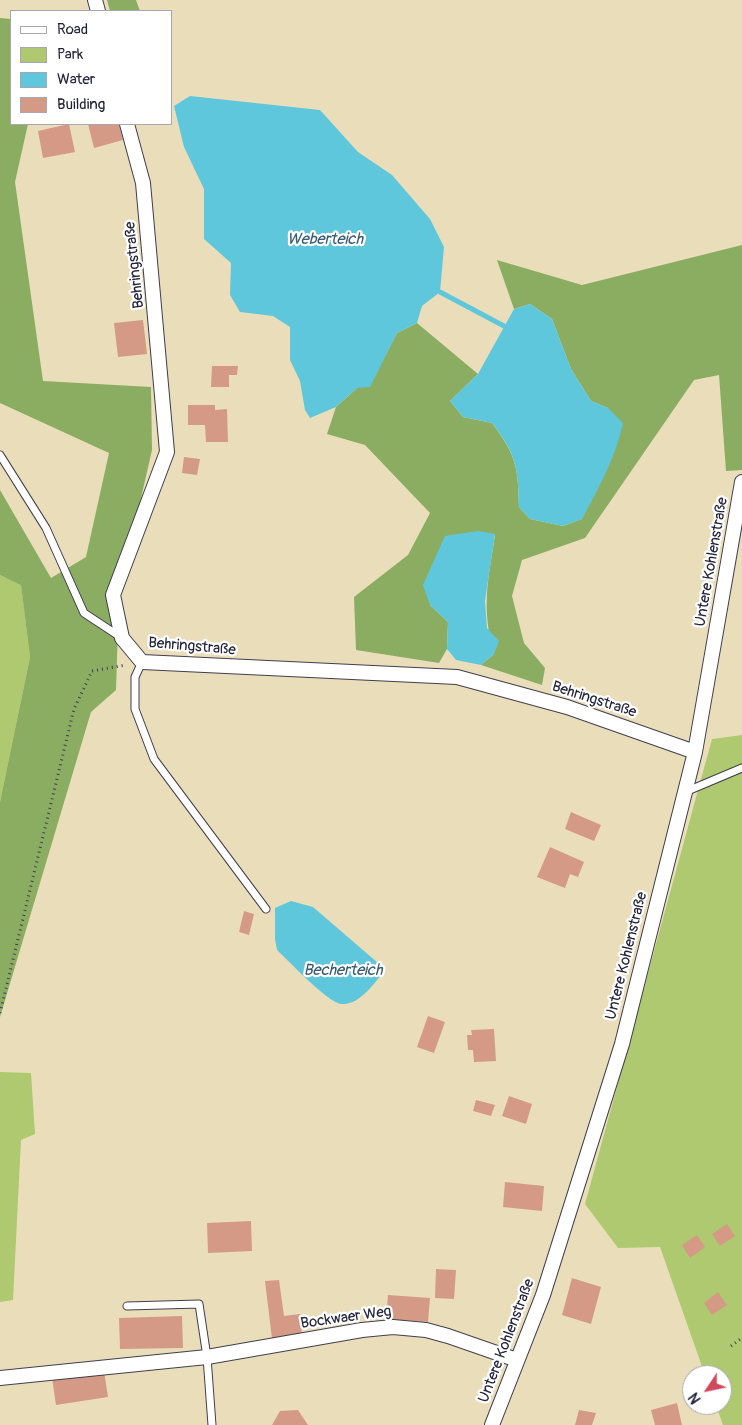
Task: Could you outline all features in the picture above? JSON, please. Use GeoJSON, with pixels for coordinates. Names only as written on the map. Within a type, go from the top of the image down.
{"type":"FeatureCollection","features":[{"type":"Feature","properties":{"kind":"street","name":"Behringstraße"},"geometry":{"type":"LineString","coordinates":[[127,125],[143,183],[167,452],[113,595],[122,638],[142,662],[457,677],[567,707],[695,752]]}},
{"type":"Feature","properties":{"kind":"street","name":"Untere Kohlenstraße"},"geometry":{"type":"LineString","coordinates":[[492,1425],[543,1295],[622,1044],[695,752],[742,482]]}},
{"type":"Feature","properties":{"kind":"street","name":"Bockwaer Weg"},"geometry":{"type":"LineString","coordinates":[[0,1378],[206,1357],[393,1327],[426,1330],[517,1360]]}},
{"type":"Feature","properties":{"kind":"lane"},"geometry":{"type":"LineString","coordinates":[[0,455],[46,528],[84,613],[122,638]]}},
{"type":"Feature","properties":{"kind":"lane"},"geometry":{"type":"LineString","coordinates":[[142,662],[135,677],[135,709],[154,759],[266,910]]}},
{"type":"Feature","properties":{"kind":"lane"},"geometry":{"type":"LineString","coordinates":[[685,792],[742,768]]}},
{"type":"Feature","properties":{"kind":"lane"},"geometry":{"type":"LineString","coordinates":[[127,1306],[199,1304],[212,1425]]}},
{"type":"Feature","properties":{"kind":"path"},"geometry":{"type":"LineString","coordinates":[[0,1013],[74,709],[92,671],[142,662]]}},
{"type":"Feature","properties":{"kind":"path"},"geometry":{"type":"LineString","coordinates":[[731,1346],[742,1338]]}},
{"type":"Feature","properties":{"kind":"green space"},"geometry":{"type":"Polygon","coordinates":[[[107,0],[136,0],[140,10],[110,10],[107,0]]]}},
{"type":"Feature","properties":{"kind":"green space"},"geometry":{"type":"Polygon","coordinates":[[[0,18],[10,19],[10,125],[28,125],[15,182],[43,381],[151,387],[152,450],[119,594],[116,690],[91,712],[0,1017],[0,802],[30,657],[21,585],[0,575],[0,490],[51,578],[86,557],[109,453],[0,403],[0,18]]]}},
{"type":"Feature","properties":{"kind":"green space"},"geometry":{"type":"Polygon","coordinates":[[[742,245],[742,470],[726,471],[719,375],[694,380],[585,538],[522,560],[512,596],[524,643],[545,668],[542,685],[481,665],[494,654],[488,622],[487,594],[495,535],[430,605],[448,622],[447,649],[439,663],[356,650],[354,597],[408,555],[430,513],[365,445],[327,434],[336,407],[357,388],[385,356],[397,333],[417,323],[478,374],[450,401],[463,417],[492,423],[500,434],[507,445],[517,472],[519,507],[530,519],[563,526],[582,519],[608,408],[591,401],[571,369],[552,319],[530,304],[514,309],[497,260],[582,285],[742,245]]]}},
{"type":"Feature","properties":{"kind":"green space"},"geometry":{"type":"Polygon","coordinates":[[[0,575],[21,584],[30,657],[0,802],[0,575]]]}},
{"type":"Feature","properties":{"kind":"green space"},"geometry":{"type":"Polygon","coordinates":[[[742,735],[742,1425],[723,1425],[720,1415],[732,1415],[732,1365],[701,1365],[660,1247],[618,1248],[585,1204],[712,739],[742,735]]]}},
{"type":"Feature","properties":{"kind":"green space"},"geometry":{"type":"Polygon","coordinates":[[[0,1072],[31,1073],[35,1134],[21,1140],[13,1300],[0,1302],[0,1072]]]}},
{"type":"Feature","properties":{"kind":"water","name":"Weberteich"},"geometry":{"type":"Polygon","coordinates":[[[190,96],[320,110],[358,152],[392,175],[430,219],[444,247],[440,292],[422,306],[417,323],[397,333],[370,387],[357,388],[336,407],[310,418],[305,410],[300,381],[290,360],[290,327],[273,316],[240,312],[230,295],[231,263],[204,239],[204,189],[184,147],[174,106],[190,96]]]}},
{"type":"Feature","properties":{"kind":"water"},"geometry":{"type":"Polygon","coordinates":[[[530,304],[552,319],[571,369],[591,401],[608,408],[623,423],[611,460],[582,519],[563,526],[530,519],[519,507],[517,472],[507,444],[492,423],[463,417],[450,401],[478,374],[514,309],[530,304]]]}},
{"type":"Feature","properties":{"kind":"water"},"geometry":{"type":"Polygon","coordinates":[[[478,531],[495,534],[485,601],[487,628],[499,641],[494,654],[481,665],[456,660],[447,649],[448,622],[430,605],[423,585],[445,536],[478,531]]]}},
{"type":"Feature","properties":{"kind":"water","name":"Becherteich"},"geometry":{"type":"Polygon","coordinates":[[[291,901],[313,907],[385,969],[372,986],[360,997],[348,1004],[335,1002],[318,989],[277,950],[275,908],[291,901]]]}},
{"type":"Feature","properties":{"kind":"building"},"geometry":{"type":"Polygon","coordinates":[[[69,125],[75,152],[43,158],[38,131],[69,125]]]}},
{"type":"Feature","properties":{"kind":"building"},"geometry":{"type":"Polygon","coordinates":[[[88,125],[119,125],[123,140],[94,148],[88,125]]]}},
{"type":"Feature","properties":{"kind":"building"},"geometry":{"type":"Polygon","coordinates":[[[143,320],[147,354],[118,357],[114,323],[143,320]]]}},
{"type":"Feature","properties":{"kind":"building"},"geometry":{"type":"Polygon","coordinates":[[[212,366],[238,366],[237,375],[229,375],[229,387],[211,387],[212,366]]]}},
{"type":"Feature","properties":{"kind":"building"},"geometry":{"type":"Polygon","coordinates":[[[188,405],[215,405],[215,410],[227,409],[228,442],[206,442],[205,425],[188,425],[188,405]]]}},
{"type":"Feature","properties":{"kind":"building"},"geometry":{"type":"Polygon","coordinates":[[[184,457],[200,459],[197,475],[182,473],[184,457]]]}},
{"type":"Feature","properties":{"kind":"building"},"geometry":{"type":"Polygon","coordinates":[[[571,812],[601,825],[594,841],[565,829],[571,812]]]}},
{"type":"Feature","properties":{"kind":"building"},"geometry":{"type":"Polygon","coordinates":[[[550,847],[584,862],[578,877],[570,874],[565,888],[537,877],[550,847]]]}},
{"type":"Feature","properties":{"kind":"building"},"geometry":{"type":"Polygon","coordinates":[[[244,911],[254,914],[249,935],[239,932],[244,911]]]}},
{"type":"Feature","properties":{"kind":"building"},"geometry":{"type":"Polygon","coordinates":[[[428,1016],[445,1022],[434,1053],[417,1047],[428,1016]]]}},
{"type":"Feature","properties":{"kind":"building"},"geometry":{"type":"Polygon","coordinates":[[[494,1029],[496,1061],[474,1062],[473,1050],[468,1050],[467,1035],[472,1035],[471,1030],[494,1029]]]}},
{"type":"Feature","properties":{"kind":"building"},"geometry":{"type":"Polygon","coordinates":[[[509,1096],[532,1104],[526,1124],[502,1116],[509,1096]]]}},
{"type":"Feature","properties":{"kind":"building"},"geometry":{"type":"Polygon","coordinates":[[[476,1100],[495,1105],[491,1116],[473,1111],[476,1100]]]}},
{"type":"Feature","properties":{"kind":"building"},"geometry":{"type":"Polygon","coordinates":[[[505,1182],[544,1186],[542,1211],[503,1207],[505,1182]]]}},
{"type":"Feature","properties":{"kind":"building"},"geometry":{"type":"Polygon","coordinates":[[[251,1221],[252,1251],[208,1253],[207,1223],[251,1221]]]}},
{"type":"Feature","properties":{"kind":"building"},"geometry":{"type":"Polygon","coordinates":[[[727,1224],[735,1236],[720,1246],[712,1234],[727,1224]]]}},
{"type":"Feature","properties":{"kind":"building"},"geometry":{"type":"Polygon","coordinates":[[[697,1235],[705,1247],[690,1258],[682,1245],[697,1235]]]}},
{"type":"Feature","properties":{"kind":"building"},"geometry":{"type":"Polygon","coordinates":[[[436,1269],[456,1270],[454,1299],[435,1298],[436,1269]]]}},
{"type":"Feature","properties":{"kind":"building"},"geometry":{"type":"Polygon","coordinates":[[[572,1278],[601,1287],[591,1324],[562,1315],[572,1278]]]}},
{"type":"Feature","properties":{"kind":"building"},"geometry":{"type":"Polygon","coordinates":[[[279,1280],[284,1316],[300,1314],[302,1336],[272,1339],[265,1281],[279,1280]]]}},
{"type":"Feature","properties":{"kind":"building"},"geometry":{"type":"Polygon","coordinates":[[[718,1292],[727,1305],[712,1315],[704,1303],[718,1292]]]}},
{"type":"Feature","properties":{"kind":"building"},"geometry":{"type":"Polygon","coordinates":[[[388,1295],[430,1298],[428,1322],[386,1319],[388,1295]]]}},
{"type":"Feature","properties":{"kind":"building"},"geometry":{"type":"Polygon","coordinates":[[[182,1316],[183,1348],[120,1349],[119,1318],[182,1316]]]}},
{"type":"Feature","properties":{"kind":"building"},"geometry":{"type":"Polygon","coordinates":[[[104,1371],[108,1397],[56,1405],[52,1378],[104,1371]]]}},
{"type":"Feature","properties":{"kind":"building"},"geometry":{"type":"Polygon","coordinates":[[[677,1403],[682,1425],[655,1425],[651,1410],[677,1403]]]}},
{"type":"Feature","properties":{"kind":"building"},"geometry":{"type":"Polygon","coordinates":[[[298,1410],[308,1425],[272,1425],[280,1411],[298,1410]]]}},
{"type":"Feature","properties":{"kind":"building"},"geometry":{"type":"Polygon","coordinates":[[[579,1410],[596,1413],[592,1425],[575,1425],[579,1410]]]}},
{"type":"Feature","properties":{"kind":"waterway"},"geometry":{"type":"LineString","coordinates":[[440,292],[504,326]]}}]}
